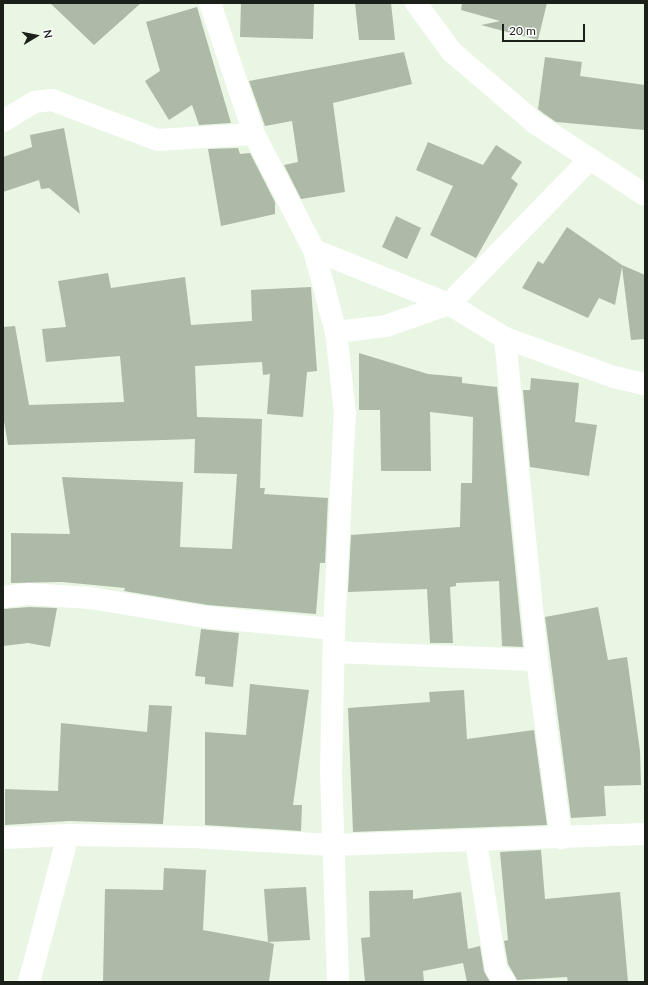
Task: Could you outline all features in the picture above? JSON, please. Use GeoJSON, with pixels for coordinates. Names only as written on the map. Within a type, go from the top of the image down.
{"type":"FeatureCollection","features":[{"type":"Feature","properties":{"kind":"street"},"geometry":{"type":"LineString","coordinates":[[210,3],[254,134],[314,250],[336,332],[344,412],[334,629],[332,845],[338,982]]}},
{"type":"Feature","properties":{"kind":"street"},"geometry":{"type":"LineString","coordinates":[[416,3],[452,52],[535,123],[588,161],[645,195]]}},
{"type":"Feature","properties":{"kind":"street"},"geometry":{"type":"LineString","coordinates":[[3,121],[35,102],[52,100],[158,140],[254,134]]}},
{"type":"Feature","properties":{"kind":"street"},"geometry":{"type":"LineString","coordinates":[[336,332],[386,326],[449,304],[588,161]]}},
{"type":"Feature","properties":{"kind":"street"},"geometry":{"type":"LineString","coordinates":[[314,250],[449,304],[505,338],[614,377],[645,384]]}},
{"type":"Feature","properties":{"kind":"street"},"geometry":{"type":"LineString","coordinates":[[505,338],[538,660],[560,838]]}},
{"type":"Feature","properties":{"kind":"street"},"geometry":{"type":"LineString","coordinates":[[3,597],[30,594],[90,598],[206,617],[334,629]]}},
{"type":"Feature","properties":{"kind":"street"},"geometry":{"type":"LineString","coordinates":[[334,652],[538,660]]}},
{"type":"Feature","properties":{"kind":"street"},"geometry":{"type":"LineString","coordinates":[[3,838],[68,835],[193,837],[332,845],[476,842],[645,834]]}},
{"type":"Feature","properties":{"kind":"street"},"geometry":{"type":"LineString","coordinates":[[29,982],[68,835]]}},
{"type":"Feature","properties":{"kind":"street"},"geometry":{"type":"LineString","coordinates":[[476,842],[496,969],[505,982]]}},
{"type":"Feature","properties":{"kind":"building"},"geometry":{"type":"Polygon","coordinates":[[[50,3],[141,3],[94,45],[50,3]]]}},
{"type":"Feature","properties":{"kind":"building"},"geometry":{"type":"Polygon","coordinates":[[[241,3],[314,3],[313,39],[240,37],[241,3]]]}},
{"type":"Feature","properties":{"kind":"building"},"geometry":{"type":"Polygon","coordinates":[[[355,3],[391,3],[395,40],[359,40],[355,3]]]}},
{"type":"Feature","properties":{"kind":"building"},"geometry":{"type":"Polygon","coordinates":[[[462,3],[547,3],[538,40],[481,25],[500,21],[461,10],[462,3]]]}},
{"type":"Feature","properties":{"kind":"building"},"geometry":{"type":"Polygon","coordinates":[[[197,7],[231,123],[199,125],[192,105],[169,120],[145,81],[160,71],[146,22],[197,7]]]}},
{"type":"Feature","properties":{"kind":"building"},"geometry":{"type":"Polygon","coordinates":[[[404,52],[412,84],[333,103],[345,192],[301,199],[284,165],[298,162],[292,121],[265,126],[249,81],[404,52]]]}},
{"type":"Feature","properties":{"kind":"building"},"geometry":{"type":"Polygon","coordinates":[[[545,57],[582,62],[580,76],[645,85],[645,130],[556,122],[543,113],[538,109],[545,57]]]}},
{"type":"Feature","properties":{"kind":"building"},"geometry":{"type":"Polygon","coordinates":[[[64,128],[80,214],[49,188],[41,189],[39,180],[3,192],[3,157],[32,147],[30,135],[64,128]]]}},
{"type":"Feature","properties":{"kind":"building"},"geometry":{"type":"Polygon","coordinates":[[[428,142],[483,165],[496,145],[522,162],[511,178],[518,184],[476,258],[430,235],[453,186],[416,170],[428,142]]]}},
{"type":"Feature","properties":{"kind":"building"},"geometry":{"type":"Polygon","coordinates":[[[238,148],[240,154],[250,153],[275,202],[275,214],[221,226],[208,149],[238,148]]]}},
{"type":"Feature","properties":{"kind":"building"},"geometry":{"type":"Polygon","coordinates":[[[396,216],[421,228],[407,259],[382,247],[396,216]]]}},
{"type":"Feature","properties":{"kind":"building"},"geometry":{"type":"Polygon","coordinates":[[[567,227],[622,265],[645,275],[645,339],[631,340],[622,267],[615,305],[599,298],[588,318],[522,288],[538,261],[543,264],[567,227]]]}},
{"type":"Feature","properties":{"kind":"building"},"geometry":{"type":"Polygon","coordinates":[[[108,273],[111,288],[185,277],[191,325],[252,321],[251,290],[311,287],[317,371],[307,372],[303,417],[267,414],[270,374],[263,375],[262,362],[195,366],[197,417],[262,419],[260,488],[265,488],[264,494],[328,498],[325,563],[320,563],[316,614],[208,605],[124,591],[125,588],[62,582],[11,583],[11,533],[70,534],[62,477],[183,482],[180,547],[232,549],[237,474],[194,473],[195,439],[8,445],[3,415],[3,327],[15,326],[29,405],[124,402],[120,356],[46,362],[42,329],[66,327],[58,281],[108,273]]]}},
{"type":"Feature","properties":{"kind":"building"},"geometry":{"type":"Polygon","coordinates":[[[359,353],[428,374],[462,377],[462,383],[497,387],[523,647],[502,646],[499,581],[456,583],[456,586],[450,587],[453,643],[430,643],[427,589],[348,592],[351,535],[460,527],[461,483],[472,483],[473,417],[430,412],[431,471],[381,471],[380,410],[359,410],[359,353]]]}},
{"type":"Feature","properties":{"kind":"building"},"geometry":{"type":"Polygon","coordinates":[[[531,378],[579,383],[575,422],[597,425],[589,476],[530,467],[523,390],[530,390],[531,378]]]}},
{"type":"Feature","properties":{"kind":"building"},"geometry":{"type":"Polygon","coordinates":[[[29,607],[57,608],[50,647],[28,643],[3,646],[3,609],[29,607]]]}},
{"type":"Feature","properties":{"kind":"building"},"geometry":{"type":"Polygon","coordinates":[[[598,607],[608,660],[627,657],[640,751],[641,785],[604,786],[606,816],[571,818],[545,617],[598,607]]]}},
{"type":"Feature","properties":{"kind":"building"},"geometry":{"type":"Polygon","coordinates":[[[201,629],[239,633],[233,687],[205,684],[205,677],[195,676],[201,629]]]}},
{"type":"Feature","properties":{"kind":"building"},"geometry":{"type":"Polygon","coordinates":[[[250,684],[309,690],[293,805],[302,805],[301,831],[205,825],[205,732],[246,735],[250,684]]]}},
{"type":"Feature","properties":{"kind":"building"},"geometry":{"type":"Polygon","coordinates":[[[464,690],[467,739],[534,730],[547,825],[353,832],[348,708],[430,702],[429,692],[464,690]]]}},
{"type":"Feature","properties":{"kind":"building"},"geometry":{"type":"Polygon","coordinates":[[[149,705],[172,706],[163,824],[69,821],[5,825],[5,789],[58,791],[61,723],[147,732],[149,705]]]}},
{"type":"Feature","properties":{"kind":"building"},"geometry":{"type":"Polygon","coordinates":[[[541,850],[545,899],[620,892],[628,982],[568,982],[567,977],[517,980],[508,964],[504,941],[508,940],[500,852],[541,850]]]}},
{"type":"Feature","properties":{"kind":"building"},"geometry":{"type":"Polygon","coordinates":[[[164,868],[206,870],[203,930],[274,944],[269,982],[103,982],[105,889],[163,890],[164,868]]]}},
{"type":"Feature","properties":{"kind":"building"},"geometry":{"type":"Polygon","coordinates":[[[306,887],[310,940],[268,942],[264,889],[306,887]]]}},
{"type":"Feature","properties":{"kind":"building"},"geometry":{"type":"Polygon","coordinates":[[[413,890],[413,899],[461,892],[468,949],[480,946],[484,971],[490,982],[467,982],[463,963],[423,971],[424,982],[365,982],[361,938],[370,937],[369,891],[413,890]]]}}]}
